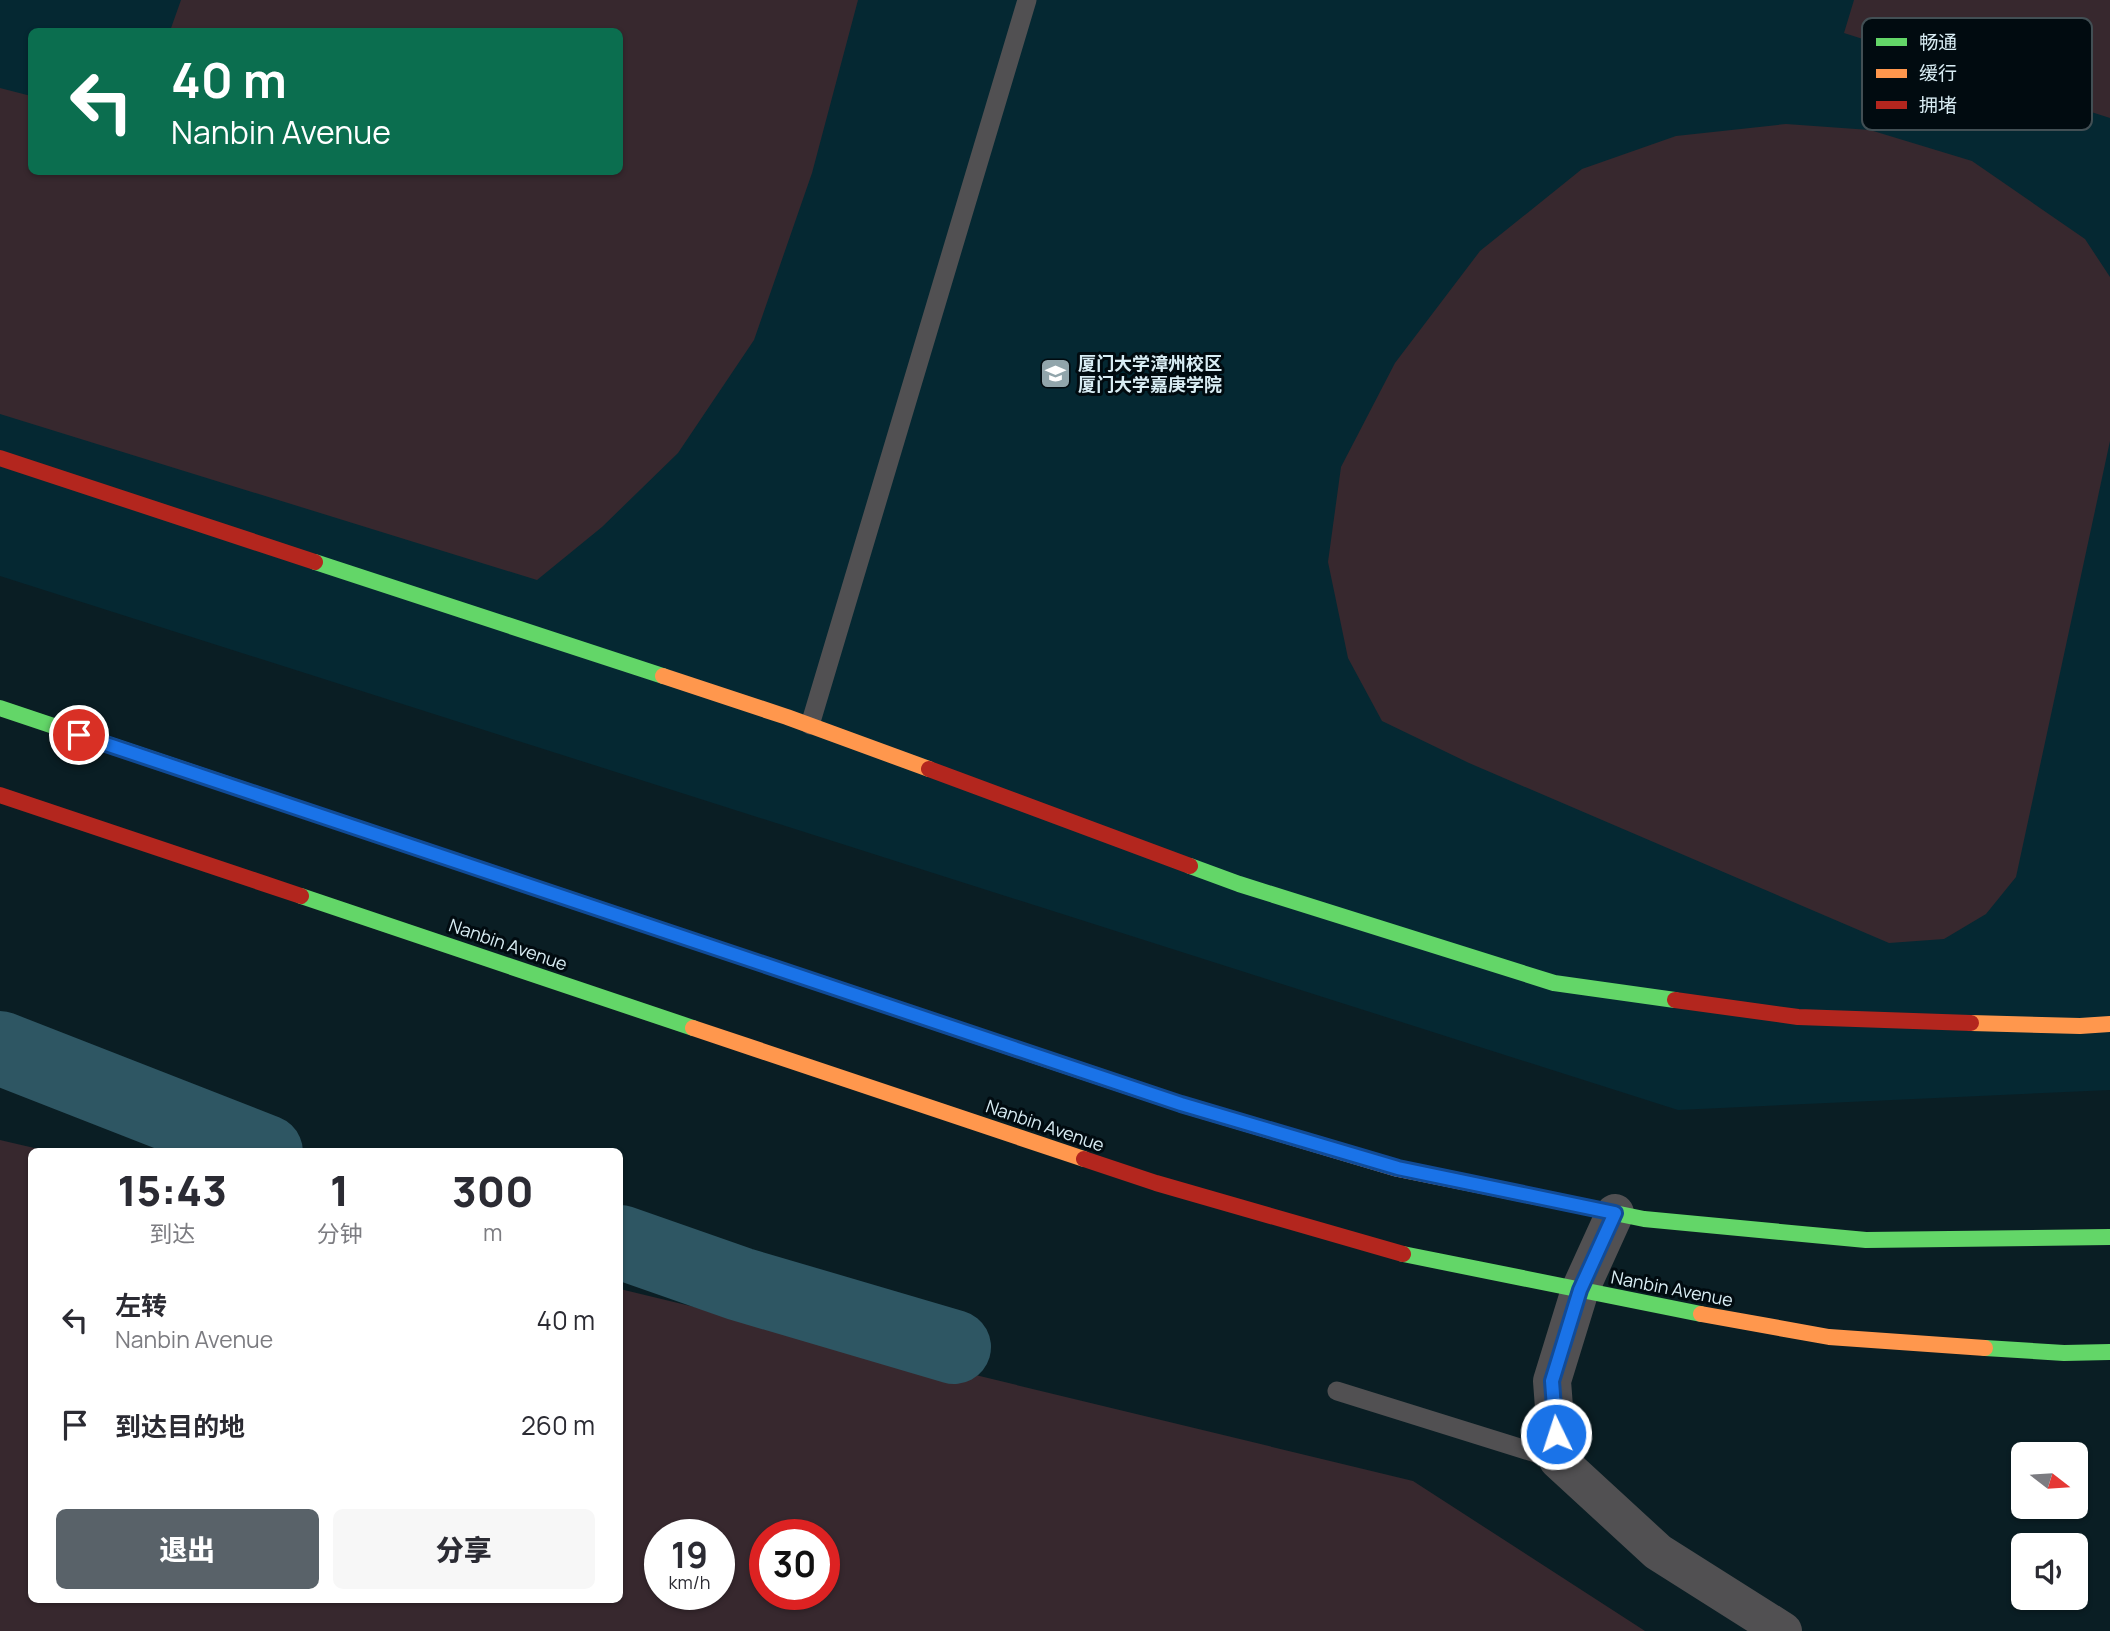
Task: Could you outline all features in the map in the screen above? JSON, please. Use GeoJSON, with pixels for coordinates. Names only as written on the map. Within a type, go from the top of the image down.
{"type":"FeatureCollection","features":[{"type":"Feature","properties":{"kind":"main road"},"geometry":{"type":"LineString","coordinates":[[0,458],[810,725],[1239,884],[1554,983],[1798,1017],[2080,1026],[2110,1024]]}},
{"type":"Feature","properties":{"kind":"main road"},"geometry":{"type":"LineString","coordinates":[[0,708],[1181,1104],[1398,1168],[1644,1219],[1866,1240],[2110,1237]]}},
{"type":"Feature","properties":{"kind":"main road","name":"Nanbin Avenue"},"geometry":{"type":"LineString","coordinates":[[0,795],[1156,1183],[1378,1249],[1829,1337],[2064,1353],[2110,1352]]}},
{"type":"Feature","properties":{"kind":"street"},"geometry":{"type":"LineString","coordinates":[[1615,1213],[1580,1290],[1552,1381],[1558,1460],[1658,1552],[1783,1631]]}},
{"type":"Feature","properties":{"kind":"lane"},"geometry":{"type":"LineString","coordinates":[[810,725],[1027,0]]}},
{"type":"Feature","properties":{"kind":"lane"},"geometry":{"type":"LineString","coordinates":[[1337,1391],[1558,1460]]}},
{"type":"Feature","properties":{"kind":"shaded area","name":"厦门大学漳州校区 厦门大学嘉庚学院"},"geometry":{"type":"Polygon","coordinates":[[[0,0],[2110,0],[2110,1090],[1678,1110],[0,576],[0,0]]]}},
{"type":"Feature","properties":{"kind":"shaded area"},"geometry":{"type":"Polygon","coordinates":[[[181,0],[858,0],[812,173],[754,340],[678,453],[602,527],[537,580],[0,414],[0,88],[28,95],[28,175],[623,175],[623,28],[171,28],[181,0]]]}},
{"type":"Feature","properties":{"kind":"shaded area"},"geometry":{"type":"Polygon","coordinates":[[[1854,0],[2110,0],[2110,118],[2092,112],[2092,18],[1862,18],[1862,39],[1844,33],[1854,0]]]}},
{"type":"Feature","properties":{"kind":"shaded area"},"geometry":{"type":"Polygon","coordinates":[[[1786,124],[1870,130],[1972,161],[2085,239],[2110,277],[2110,441],[2016,877],[1986,914],[1944,939],[1889,943],[1469,763],[1382,721],[1348,658],[1328,562],[1341,467],[1395,363],[1480,251],[1582,169],[1676,136],[1786,124]]]}},
{"type":"Feature","properties":{"kind":"shaded area"},"geometry":{"type":"Polygon","coordinates":[[[0,1140],[34,1148],[28,1148],[28,1603],[623,1603],[623,1290],[1413,1481],[1645,1631],[0,1631],[0,1140]]]}},
{"type":"Feature","properties":{"kind":"waterway"},"geometry":{"type":"LineString","coordinates":[[0,1048],[256,1148]]}},
{"type":"Feature","properties":{"kind":"waterway"},"geometry":{"type":"LineString","coordinates":[[623,1243],[740,1284],[954,1347]]}},
{"type":"Feature","properties":{"kind":"traffic: fast"},"geometry":{"type":"LineString","coordinates":[[315,562],[663,676]]}},
{"type":"Feature","properties":{"kind":"traffic: fast"},"geometry":{"type":"LineString","coordinates":[[0,708],[480,869]]}},
{"type":"Feature","properties":{"kind":"traffic: fast"},"geometry":{"type":"LineString","coordinates":[[1190,866],[1239,884],[1554,983],[1675,1000]]}},
{"type":"Feature","properties":{"kind":"traffic: fast"},"geometry":{"type":"LineString","coordinates":[[301,896],[693,1028]]}},
{"type":"Feature","properties":{"kind":"traffic: fast"},"geometry":{"type":"LineString","coordinates":[[1551,1200],[1644,1219],[1866,1240],[2110,1237]]}},
{"type":"Feature","properties":{"kind":"traffic: fast"},"geometry":{"type":"LineString","coordinates":[[1403,1254],[1701,1314]]}},
{"type":"Feature","properties":{"kind":"traffic: fast"},"geometry":{"type":"LineString","coordinates":[[1985,1348],[2064,1353],[2110,1352]]}},
{"type":"Feature","properties":{"kind":"traffic: slow"},"geometry":{"type":"LineString","coordinates":[[663,676],[787,717],[929,769]]}},
{"type":"Feature","properties":{"kind":"traffic: slow"},"geometry":{"type":"LineString","coordinates":[[1971,1023],[2080,1026],[2110,1024]]}},
{"type":"Feature","properties":{"kind":"traffic: slow"},"geometry":{"type":"LineString","coordinates":[[693,1028],[1084,1159]]}},
{"type":"Feature","properties":{"kind":"traffic: slow"},"geometry":{"type":"LineString","coordinates":[[1027,1053],[1180,1104],[1398,1169],[1551,1200]]}},
{"type":"Feature","properties":{"kind":"traffic: slow"},"geometry":{"type":"LineString","coordinates":[[1701,1314],[1829,1337],[1985,1348]]}},
{"type":"Feature","properties":{"kind":"traffic: jam"},"geometry":{"type":"LineString","coordinates":[[0,458],[315,562]]}},
{"type":"Feature","properties":{"kind":"traffic: jam"},"geometry":{"type":"LineString","coordinates":[[929,769],[1190,866]]}},
{"type":"Feature","properties":{"kind":"traffic: jam"},"geometry":{"type":"LineString","coordinates":[[0,795],[301,896]]}},
{"type":"Feature","properties":{"kind":"traffic: jam"},"geometry":{"type":"LineString","coordinates":[[480,869],[1027,1053]]}},
{"type":"Feature","properties":{"kind":"traffic: jam"},"geometry":{"type":"LineString","coordinates":[[1675,1000],[1798,1017],[1971,1023]]}},
{"type":"Feature","properties":{"kind":"traffic: jam"},"geometry":{"type":"LineString","coordinates":[[1084,1159],[1156,1183],[1403,1254]]}},
{"type":"Feature","properties":{"kind":"place","name":"厦门大学漳州校区 厦门大学嘉庚学院"},"geometry":{"type":"Point","coordinates":[1055,374]}},
{"type":"Feature","properties":{"kind":"route"},"geometry":{"type":"LineString","coordinates":[[79,735],[1181,1104],[1398,1168],[1615,1213],[1580,1290],[1552,1381],[1556,1434]]}}]}
